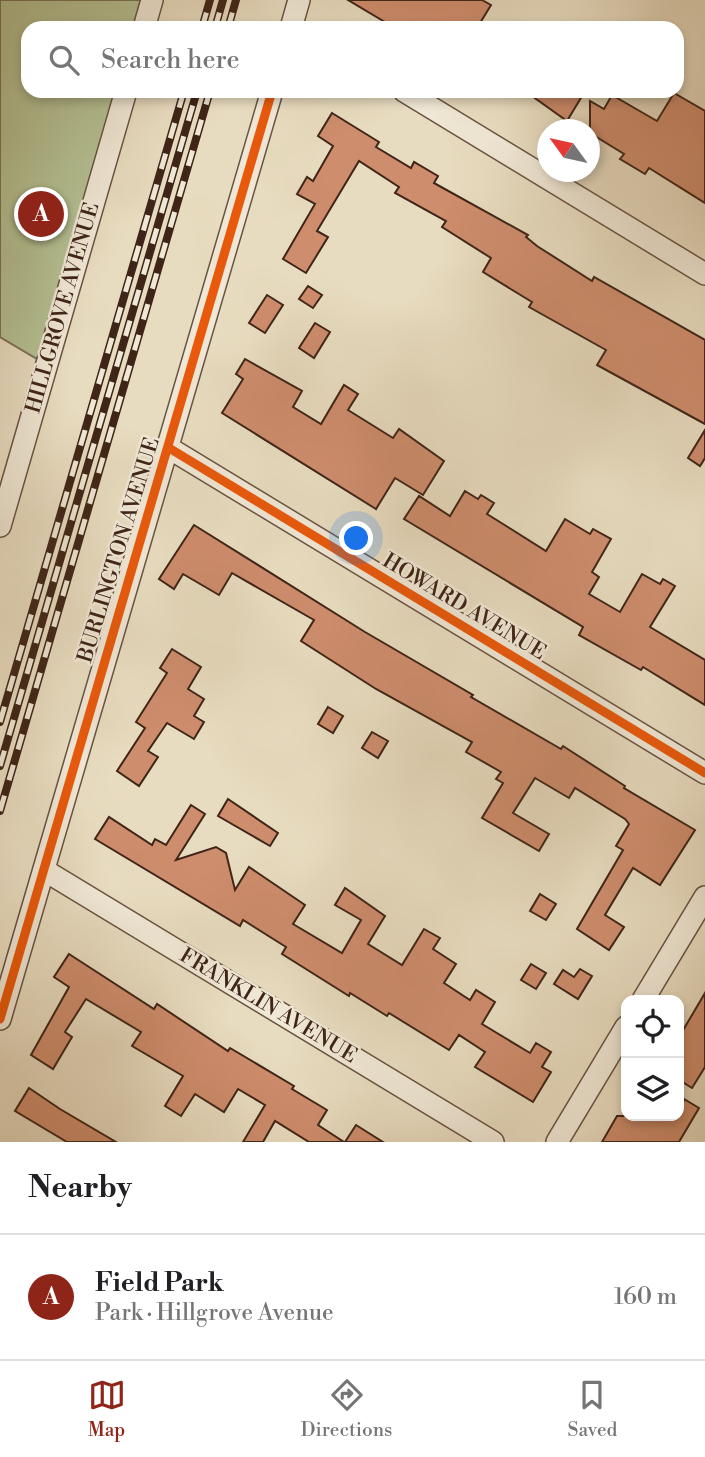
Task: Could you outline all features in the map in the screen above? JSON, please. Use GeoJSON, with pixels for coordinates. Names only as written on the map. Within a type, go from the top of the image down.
{"type":"FeatureCollection","features":[{"type":"Feature","properties":{"kind":"street"},"geometry":{"type":"LineString","coordinates":[[146,21],[152,0]]}},
{"type":"Feature","properties":{"kind":"street"},"geometry":{"type":"LineString","coordinates":[[295,21],[299,0]]}},
{"type":"Feature","properties":{"kind":"street","name":"HILLGROVE AVENUE"},"geometry":{"type":"LineString","coordinates":[[1,518],[124,98]]}},
{"type":"Feature","properties":{"kind":"street","name":"BURLINGTON AVENUE"},"geometry":{"type":"LineString","coordinates":[[0,1019],[117,612],[169,448],[270,98]]}},
{"type":"Feature","properties":{"kind":"street"},"geometry":{"type":"LineString","coordinates":[[416,98],[705,274]]}},
{"type":"Feature","properties":{"kind":"street","name":"HOWARD AVENUE"},"geometry":{"type":"LineString","coordinates":[[169,448],[705,773]]}},
{"type":"Feature","properties":{"kind":"street","name":"FRANKLIN AVENUE"},"geometry":{"type":"LineString","coordinates":[[44,870],[493,1142]]}},
{"type":"Feature","properties":{"kind":"street"},"geometry":{"type":"LineString","coordinates":[[646,995],[705,897]]}},
{"type":"Feature","properties":{"kind":"street"},"geometry":{"type":"LineString","coordinates":[[557,1142],[621,1035]]}},
{"type":"Feature","properties":{"kind":"green space"},"geometry":{"type":"Polygon","coordinates":[[[0,0],[141,0],[135,21],[21,21],[21,98],[114,98],[42,362],[0,337],[0,0]]]}},
{"type":"Feature","properties":{"kind":"building"},"geometry":{"type":"Polygon","coordinates":[[[348,0],[482,0],[491,5],[481,21],[383,21],[348,0]]]}},
{"type":"Feature","properties":{"kind":"building"},"geometry":{"type":"Polygon","coordinates":[[[535,98],[581,98],[568,119],[564,119],[535,98]]]}},
{"type":"Feature","properties":{"kind":"building"},"geometry":{"type":"Polygon","coordinates":[[[610,98],[617,98],[657,121],[671,98],[683,98],[705,111],[705,203],[649,168],[645,174],[620,159],[624,154],[600,139],[600,119],[590,119],[590,101],[604,109],[610,98]]]}},
{"type":"Feature","properties":{"kind":"building"},"geometry":{"type":"Polygon","coordinates":[[[332,113],[379,142],[376,147],[411,168],[414,162],[438,176],[434,183],[528,235],[526,237],[537,246],[592,281],[594,277],[705,340],[705,424],[597,365],[606,350],[529,307],[532,302],[483,272],[491,258],[442,227],[446,221],[395,193],[399,187],[359,161],[317,231],[328,237],[306,273],[283,259],[315,204],[297,194],[307,177],[313,181],[333,146],[318,136],[332,113]]]}},
{"type":"Feature","properties":{"kind":"building"},"geometry":{"type":"Polygon","coordinates":[[[308,286],[322,295],[313,308],[299,299],[308,286]]]}},
{"type":"Feature","properties":{"kind":"building"},"geometry":{"type":"Polygon","coordinates":[[[267,295],[283,305],[265,333],[249,323],[267,295]]]}},
{"type":"Feature","properties":{"kind":"building"},"geometry":{"type":"Polygon","coordinates":[[[315,323],[330,332],[314,358],[299,348],[315,323]]]}},
{"type":"Feature","properties":{"kind":"building"},"geometry":{"type":"Polygon","coordinates":[[[245,359],[302,391],[293,407],[321,424],[344,385],[358,394],[348,410],[393,438],[399,429],[444,461],[423,495],[395,478],[376,509],[222,413],[243,379],[236,374],[245,359]]]}},
{"type":"Feature","properties":{"kind":"building"},"geometry":{"type":"Polygon","coordinates":[[[705,430],[705,458],[700,466],[688,458],[705,430]]]}},
{"type":"Feature","properties":{"kind":"building"},"geometry":{"type":"Polygon","coordinates":[[[465,491],[478,499],[481,495],[494,503],[487,514],[546,551],[565,519],[590,534],[593,529],[611,539],[592,572],[599,577],[589,594],[620,612],[642,574],[660,584],[663,579],[675,586],[650,627],[705,660],[705,705],[643,667],[641,670],[579,635],[583,627],[404,519],[419,496],[450,516],[465,491]]]}},
{"type":"Feature","properties":{"kind":"building"},"geometry":{"type":"Polygon","coordinates":[[[194,525],[365,632],[473,695],[471,697],[561,749],[563,746],[625,786],[624,788],[695,830],[660,885],[633,868],[605,915],[624,927],[609,950],[577,929],[623,850],[616,846],[629,824],[625,819],[575,788],[569,798],[535,778],[513,813],[549,834],[539,851],[482,818],[503,783],[496,779],[501,772],[466,752],[472,742],[376,689],[301,641],[314,620],[232,573],[219,595],[183,574],[174,589],[159,579],[194,525]]]}},
{"type":"Feature","properties":{"kind":"building"},"geometry":{"type":"Polygon","coordinates":[[[172,649],[201,667],[188,689],[204,699],[194,716],[204,722],[194,739],[167,723],[148,751],[158,757],[139,786],[117,771],[145,728],[136,722],[167,673],[160,668],[172,649]]]}},
{"type":"Feature","properties":{"kind":"building"},"geometry":{"type":"Polygon","coordinates":[[[328,707],[343,716],[333,733],[318,724],[328,707]]]}},
{"type":"Feature","properties":{"kind":"building"},"geometry":{"type":"Polygon","coordinates":[[[372,732],[388,741],[378,758],[362,748],[372,732]]]}},
{"type":"Feature","properties":{"kind":"building"},"geometry":{"type":"Polygon","coordinates":[[[228,799],[278,833],[270,846],[218,816],[228,799]]]}},
{"type":"Feature","properties":{"kind":"building"},"geometry":{"type":"Polygon","coordinates":[[[191,805],[205,814],[176,860],[216,847],[226,853],[235,890],[249,867],[305,905],[293,924],[342,953],[361,920],[335,905],[345,888],[385,916],[368,944],[402,965],[424,929],[440,938],[433,949],[456,964],[444,983],[470,1000],[476,990],[495,1002],[482,1024],[530,1053],[536,1043],[551,1052],[542,1067],[551,1072],[533,1102],[475,1067],[485,1052],[459,1035],[449,1050],[389,1013],[387,1016],[350,993],[349,996],[282,954],[286,947],[243,920],[240,926],[95,839],[109,817],[152,845],[155,839],[166,845],[191,805]]]}},
{"type":"Feature","properties":{"kind":"building"},"geometry":{"type":"Polygon","coordinates":[[[540,894],[556,904],[546,920],[530,911],[540,894]]]}},
{"type":"Feature","properties":{"kind":"building"},"geometry":{"type":"Polygon","coordinates":[[[69,954],[154,1009],[157,1004],[228,1051],[230,1048],[294,1086],[292,1089],[327,1110],[318,1125],[344,1142],[309,1142],[275,1121],[263,1142],[243,1142],[265,1105],[238,1089],[224,1112],[195,1094],[181,1116],[165,1106],[183,1076],[132,1046],[141,1032],[86,999],[65,1032],[72,1037],[53,1069],[31,1055],[69,987],[54,977],[69,954]]]}},
{"type":"Feature","properties":{"kind":"building"},"geometry":{"type":"Polygon","coordinates":[[[531,964],[546,973],[536,989],[521,980],[531,964]]]}},
{"type":"Feature","properties":{"kind":"building"},"geometry":{"type":"Polygon","coordinates":[[[580,969],[592,976],[578,999],[554,984],[563,970],[574,977],[580,969]]]}},
{"type":"Feature","properties":{"kind":"building"},"geometry":{"type":"Polygon","coordinates":[[[705,993],[705,1067],[692,1088],[684,1083],[684,1029],[705,993]]]}},
{"type":"Feature","properties":{"kind":"building"},"geometry":{"type":"Polygon","coordinates":[[[29,1088],[116,1142],[67,1142],[15,1111],[29,1088]]]}},
{"type":"Feature","properties":{"kind":"building"},"geometry":{"type":"Polygon","coordinates":[[[684,1099],[699,1108],[679,1142],[602,1142],[617,1116],[621,1116],[621,1121],[684,1121],[684,1099]]]}},
{"type":"Feature","properties":{"kind":"building"},"geometry":{"type":"Polygon","coordinates":[[[356,1125],[383,1142],[345,1142],[356,1125]]]}},
{"type":"Feature","properties":{"kind":"railway"},"geometry":{"type":"LineString","coordinates":[[204,21],[210,0]]}},
{"type":"Feature","properties":{"kind":"railway"},"geometry":{"type":"LineString","coordinates":[[217,21],[223,0]]}},
{"type":"Feature","properties":{"kind":"railway"},"geometry":{"type":"LineString","coordinates":[[230,21],[236,0]]}},
{"type":"Feature","properties":{"kind":"railway"},"geometry":{"type":"LineString","coordinates":[[0,722],[182,98]]}},
{"type":"Feature","properties":{"kind":"railway"},"geometry":{"type":"LineString","coordinates":[[0,766],[195,98]]}},
{"type":"Feature","properties":{"kind":"railway"},"geometry":{"type":"LineString","coordinates":[[0,811],[208,98]]}},
{"type":"Feature","properties":{"kind":"cycle path"},"geometry":{"type":"LineString","coordinates":[[0,1019],[270,98]]}},
{"type":"Feature","properties":{"kind":"cycle path"},"geometry":{"type":"LineString","coordinates":[[169,448],[705,773]]}},
{"type":"Feature","properties":{"kind":"place","name":"Field Park"},"geometry":{"type":"Point","coordinates":[41,214]}}]}
